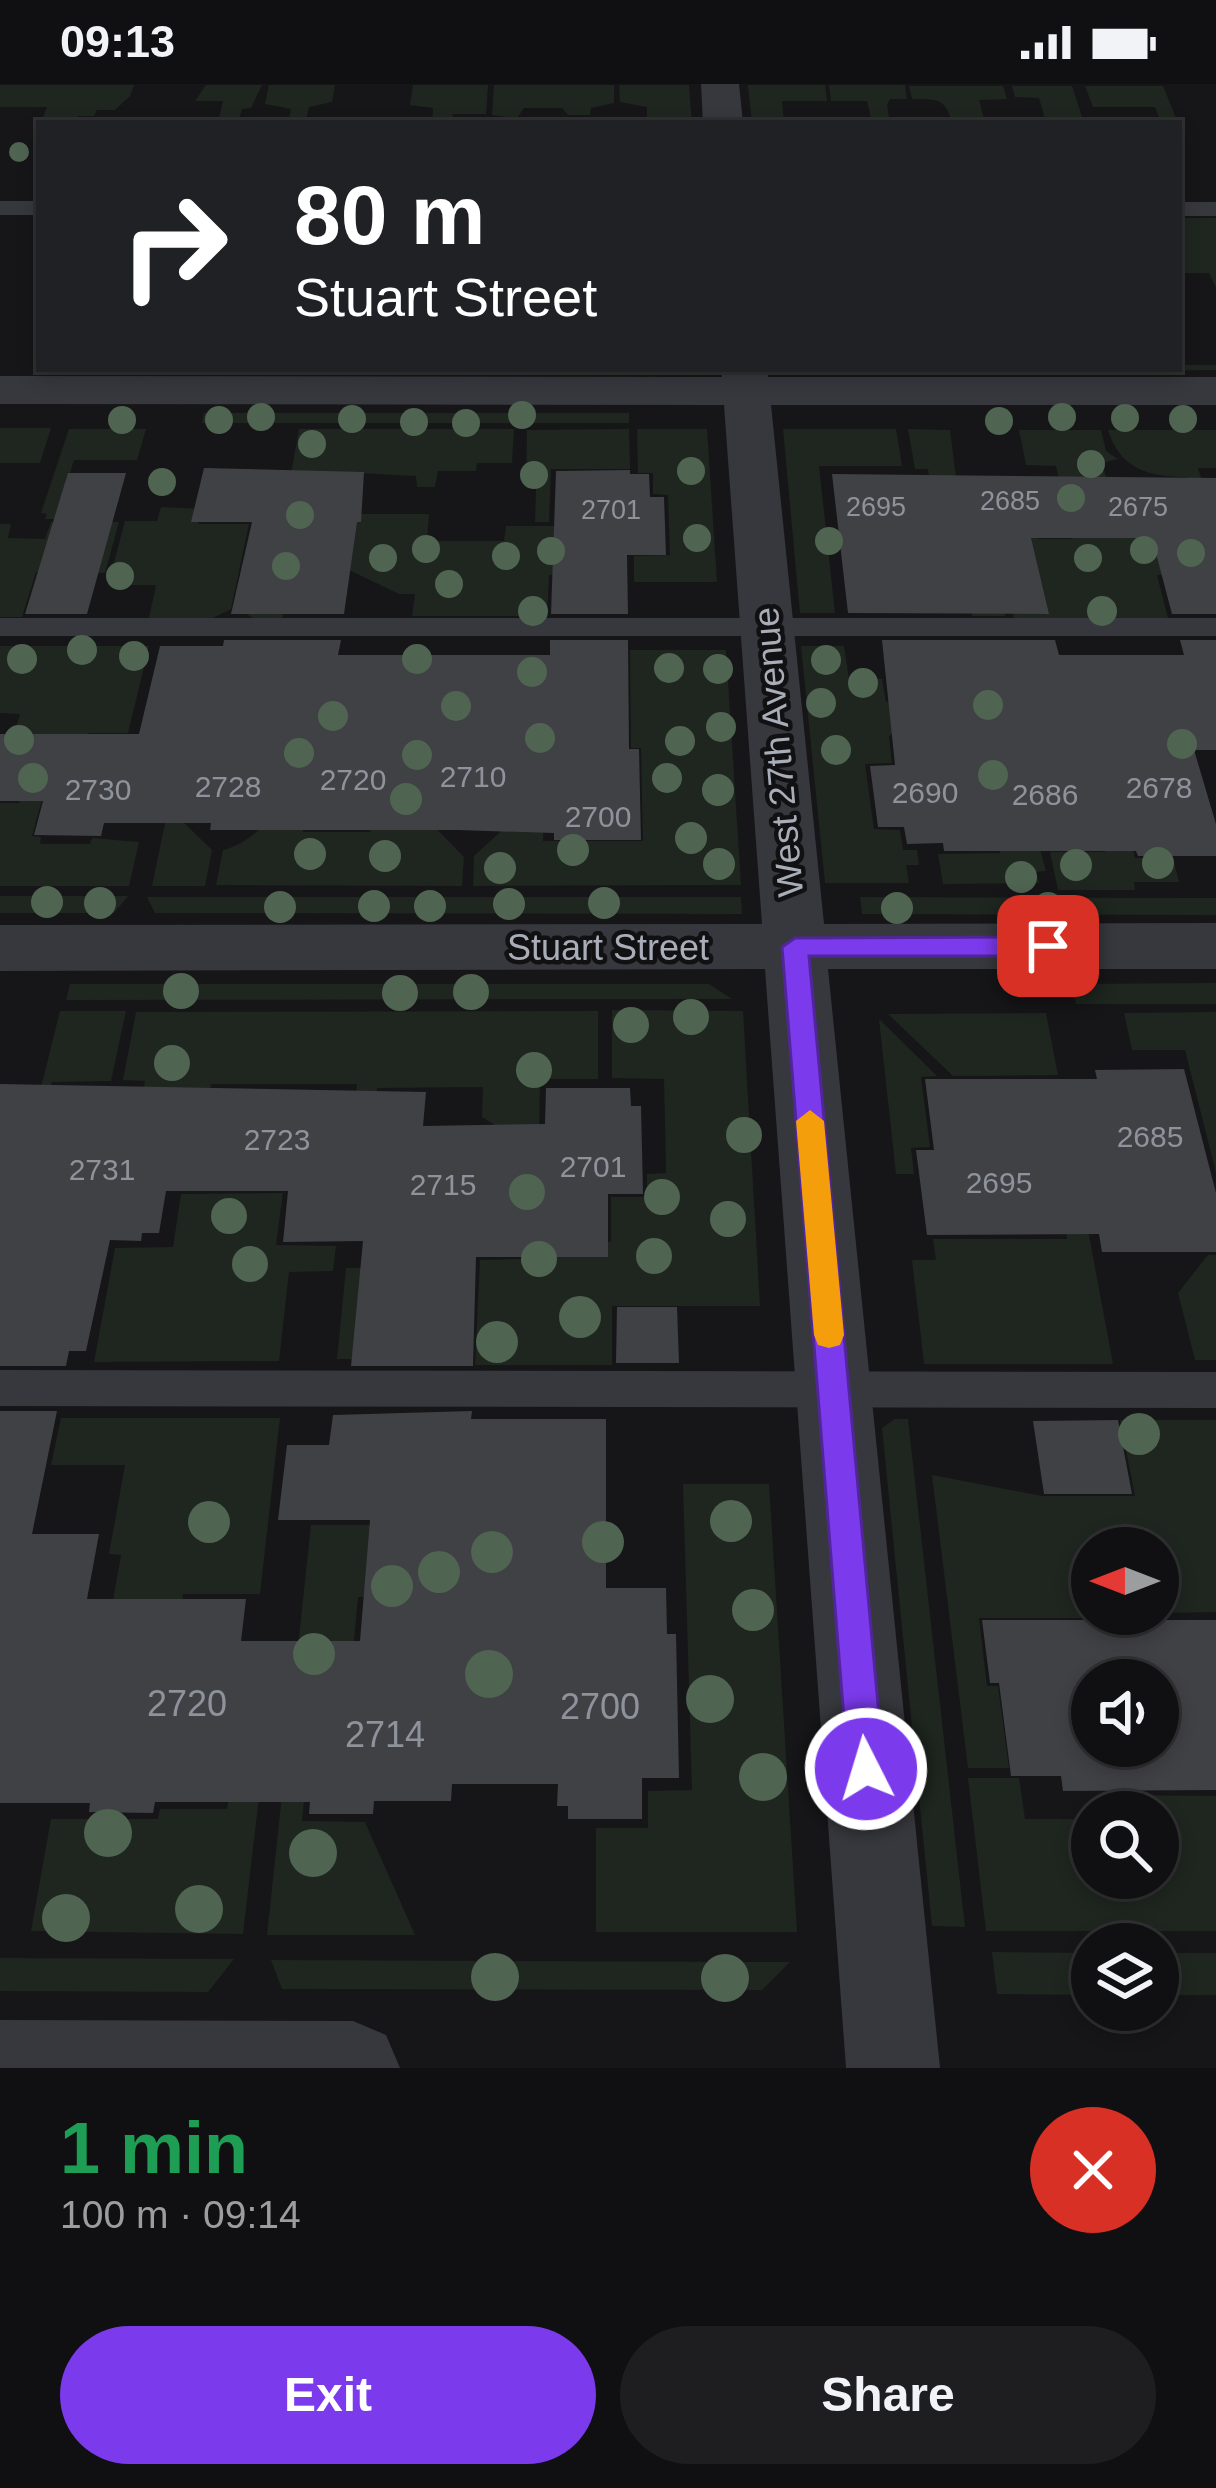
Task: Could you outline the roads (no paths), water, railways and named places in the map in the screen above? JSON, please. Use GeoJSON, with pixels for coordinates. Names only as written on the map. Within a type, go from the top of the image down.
{"type":"FeatureCollection","features":[{"type":"Feature","properties":{"kind":"street"},"geometry":{"type":"LineString","coordinates":[[720,84],[723,120]]}},
{"type":"Feature","properties":{"kind":"street"},"geometry":{"type":"LineString","coordinates":[[0,390],[745,380],[1216,391]]}},
{"type":"Feature","properties":{"kind":"street","name":"West 27th Avenue"},"geometry":{"type":"LineString","coordinates":[[745,380],[893,2068]]}},
{"type":"Feature","properties":{"kind":"street","name":"Stuart Street"},"geometry":{"type":"LineString","coordinates":[[0,948],[1216,946]]}},
{"type":"Feature","properties":{"kind":"street"},"geometry":{"type":"LineString","coordinates":[[0,2068],[353,2068]]}},
{"type":"Feature","properties":{"kind":"lane"},"geometry":{"type":"LineString","coordinates":[[0,208],[36,208]]}},
{"type":"Feature","properties":{"kind":"lane"},"geometry":{"type":"LineString","coordinates":[[1182,208],[1216,208]]}},
{"type":"Feature","properties":{"kind":"lane"},"geometry":{"type":"LineString","coordinates":[[0,627],[1216,627]]}},
{"type":"Feature","properties":{"kind":"lane"},"geometry":{"type":"LineString","coordinates":[[0,1388],[1216,1390]]}}]}
